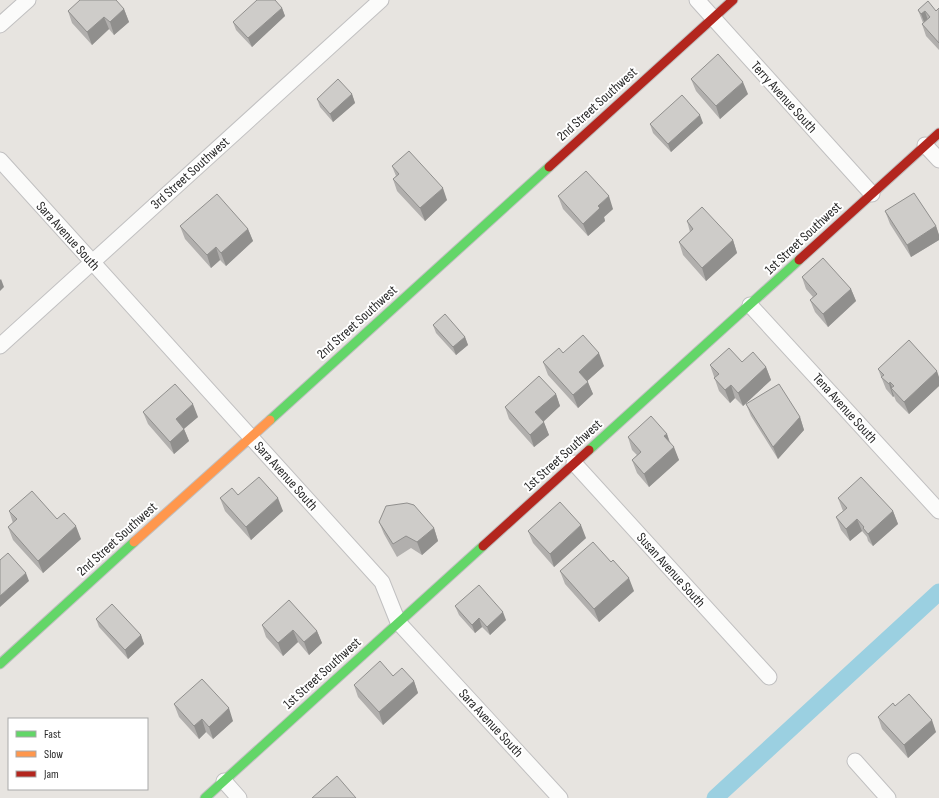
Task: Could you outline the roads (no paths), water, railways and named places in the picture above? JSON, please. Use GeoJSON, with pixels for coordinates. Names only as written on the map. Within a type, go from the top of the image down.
{"type":"FeatureCollection","features":[{"type":"Feature","properties":{"kind":"street"},"geometry":{"type":"LineString","coordinates":[[0,25],[28,0]]}},
{"type":"Feature","properties":{"kind":"street","name":"3rd Street Southwest"},"geometry":{"type":"LineString","coordinates":[[0,346],[381,0]]}},
{"type":"Feature","properties":{"kind":"street","name":"Terry Avenue South"},"geometry":{"type":"LineString","coordinates":[[697,0],[872,194]]}},
{"type":"Feature","properties":{"kind":"street","name":"2nd Street Southwest"},"geometry":{"type":"LineString","coordinates":[[0,664],[733,0]]}},
{"type":"Feature","properties":{"kind":"street","name":"1st Street Southwest"},"geometry":{"type":"LineString","coordinates":[[205,798],[939,133]]}},
{"type":"Feature","properties":{"kind":"street"},"geometry":{"type":"LineString","coordinates":[[925,145],[939,160]]}},
{"type":"Feature","properties":{"kind":"street","name":"Sara Avenue South"},"geometry":{"type":"LineString","coordinates":[[0,160],[382,582],[398,622],[560,798]]}},
{"type":"Feature","properties":{"kind":"street","name":"Tena Avenue South"},"geometry":{"type":"LineString","coordinates":[[750,305],[939,511]]}},
{"type":"Feature","properties":{"kind":"street","name":"Susan Avenue South"},"geometry":{"type":"LineString","coordinates":[[574,463],[768,677]]}},
{"type":"Feature","properties":{"kind":"street"},"geometry":{"type":"LineString","coordinates":[[855,761],[888,798]]}},
{"type":"Feature","properties":{"kind":"street"},"geometry":{"type":"LineString","coordinates":[[224,781],[239,798]]}},
{"type":"Feature","properties":{"kind":"waterway"},"geometry":{"type":"LineString","coordinates":[[715,798],[939,592]]}}]}
